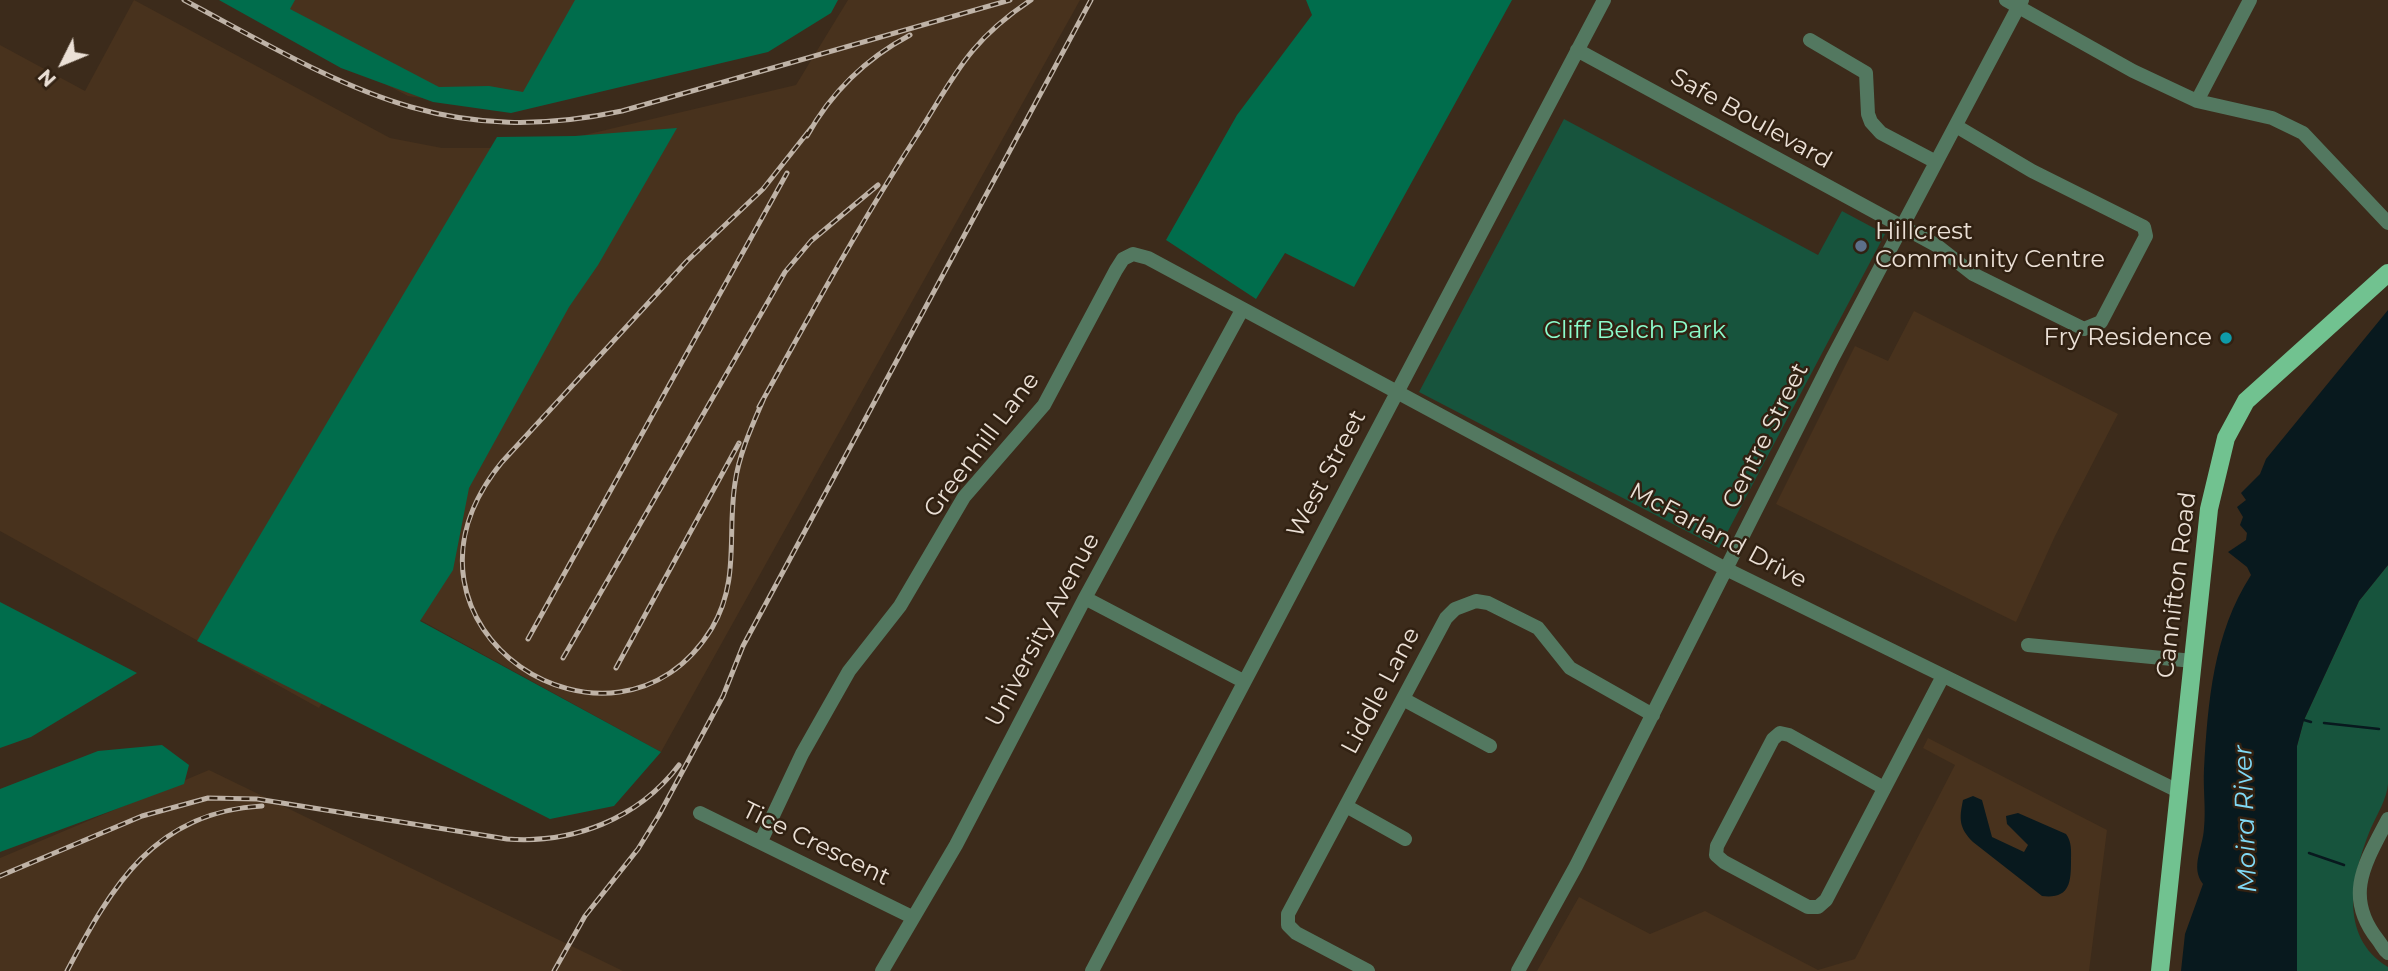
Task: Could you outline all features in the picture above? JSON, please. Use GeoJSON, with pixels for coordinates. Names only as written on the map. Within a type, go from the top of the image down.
{"type":"FeatureCollection","features":[{"type":"Feature","properties":{"kind":"main road","name":"Cannifton Road"},"geometry":{"type":"LineString","coordinates":[[2160,971],[2209,509],[2225,438],[2246,401],[2388,273]]}},
{"type":"Feature","properties":{"kind":"street","name":"West Street"},"geometry":{"type":"LineString","coordinates":[[1092,971],[1604,0]]}},
{"type":"Feature","properties":{"kind":"street"},"geometry":{"type":"LineString","coordinates":[[2197,101],[2250,0]]}},
{"type":"Feature","properties":{"kind":"street"},"geometry":{"type":"LineString","coordinates":[[2015,2],[2133,71],[2197,101],[2272,118],[2303,132],[2388,223]]}},
{"type":"Feature","properties":{"kind":"street","name":"Centre Street"},"geometry":{"type":"LineString","coordinates":[[1518,971],[1653,715],[1724,568],[1956,126],[2015,2]]}},
{"type":"Feature","properties":{"kind":"street"},"geometry":{"type":"LineString","coordinates":[[1810,40],[1866,73],[1868,114],[1881,133],[1936,162]]}},
{"type":"Feature","properties":{"kind":"street","name":"Safe Boulevard"},"geometry":{"type":"LineString","coordinates":[[1577,50],[1947,252],[1973,274],[2084,329],[2101,322],[2146,236],[2144,227],[2032,171],[1956,126]]}},
{"type":"Feature","properties":{"kind":"street","name":"Greenhill Lane"},"geometry":{"type":"LineString","coordinates":[[761,841],[802,754],[849,671],[900,606],[964,498],[1044,405],[1123,259],[1133,254],[1148,258],[1242,310]]}},
{"type":"Feature","properties":{"kind":"street","name":"McFarland Drive"},"geometry":{"type":"LineString","coordinates":[[1242,310],[1724,568],[2178,791]]}},
{"type":"Feature","properties":{"kind":"street","name":"University Avenue"},"geometry":{"type":"LineString","coordinates":[[882,971],[956,845],[1085,598],[1242,310]]}},
{"type":"Feature","properties":{"kind":"street"},"geometry":{"type":"LineString","coordinates":[[1085,598],[1243,681]]}},
{"type":"Feature","properties":{"kind":"street","name":"Liddle Lane"},"geometry":{"type":"LineString","coordinates":[[1368,971],[1296,933],[1288,925],[1288,914],[1446,618],[1455,608],[1476,601],[1488,603],[1538,628],[1570,668],[1653,715]]}},
{"type":"Feature","properties":{"kind":"street"},"geometry":{"type":"LineString","coordinates":[[2028,645],[2193,661]]}},
{"type":"Feature","properties":{"kind":"street"},"geometry":{"type":"LineString","coordinates":[[1884,788],[1789,735],[1780,733],[1773,739],[1717,846],[1716,855],[1724,862],[1808,907],[1818,907],[1826,900],[1943,676]]}},
{"type":"Feature","properties":{"kind":"street"},"geometry":{"type":"LineString","coordinates":[[1403,699],[1490,746]]}},
{"type":"Feature","properties":{"kind":"street"},"geometry":{"type":"LineString","coordinates":[[1346,806],[1405,839]]}},
{"type":"Feature","properties":{"kind":"street","name":"Tice Crescent"},"geometry":{"type":"LineString","coordinates":[[700,813],[912,917]]}},
{"type":"Feature","properties":{"kind":"street"},"geometry":{"type":"LineString","coordinates":[[2386,947],[2362,913],[2359,894],[2367,859],[2388,819]]}},
{"type":"Feature","properties":{"kind":"shaded area"},"geometry":{"type":"Polygon","coordinates":[[[134,0],[390,138],[442,148],[497,148],[555,142],[796,85],[848,0],[1080,0],[661,752],[382,599],[319,708],[0,531],[0,45],[85,91],[134,0]]]}},
{"type":"Feature","properties":{"kind":"shaded area"},"geometry":{"type":"Polygon","coordinates":[[[286,0],[585,0],[535,96],[451,102],[408,96],[273,25],[286,0]]]}},
{"type":"Feature","properties":{"kind":"shaded area"},"geometry":{"type":"Polygon","coordinates":[[[1914,311],[2118,414],[2055,536],[2016,622],[1776,504],[1855,346],[1888,361],[1914,311]]]}},
{"type":"Feature","properties":{"kind":"shaded area"},"geometry":{"type":"Polygon","coordinates":[[[1928,738],[2107,830],[2089,971],[1537,971],[1579,897],[1650,934],[1705,911],[1818,970],[1855,959],[1955,765],[1923,748],[1928,738]]]}},
{"type":"Feature","properties":{"kind":"shaded area"},"geometry":{"type":"Polygon","coordinates":[[[209,770],[623,971],[0,971],[0,858],[209,770]]]}},
{"type":"Feature","properties":{"kind":"green space"},"geometry":{"type":"Polygon","coordinates":[[[219,0],[295,0],[290,9],[439,87],[489,86],[523,92],[575,0],[838,0],[831,13],[768,52],[511,113],[433,102],[341,68],[219,0]]]}},
{"type":"Feature","properties":{"kind":"green space"},"geometry":{"type":"Polygon","coordinates":[[[1306,0],[1512,0],[1354,287],[1285,253],[1256,299],[1166,240],[1237,115],[1312,15],[1306,0]]]}},
{"type":"Feature","properties":{"kind":"green space","name":"Cliff Belch Park"},"geometry":{"type":"Polygon","coordinates":[[[1564,119],[1818,255],[1842,211],[1885,234],[1719,548],[1419,392],[1564,119]]]}},
{"type":"Feature","properties":{"kind":"green space"},"geometry":{"type":"Polygon","coordinates":[[[677,128],[598,265],[569,307],[469,488],[453,570],[420,621],[661,752],[614,806],[550,819],[197,641],[497,137],[575,136],[677,128]]]}},
{"type":"Feature","properties":{"kind":"green space"},"geometry":{"type":"Polygon","coordinates":[[[2388,565],[2388,784],[2384,801],[2358,865],[2353,903],[2355,922],[2361,939],[2372,954],[2388,967],[2388,971],[2297,971],[2297,746],[2304,720],[2359,601],[2388,565]]]}},
{"type":"Feature","properties":{"kind":"green space"},"geometry":{"type":"Polygon","coordinates":[[[0,602],[137,673],[31,737],[0,748],[0,602]]]}},
{"type":"Feature","properties":{"kind":"green space"},"geometry":{"type":"Polygon","coordinates":[[[162,745],[189,765],[184,784],[0,852],[0,789],[98,751],[162,745]]]}},
{"type":"Feature","properties":{"kind":"water","name":"Moira River"},"geometry":{"type":"Polygon","coordinates":[[[2388,310],[2388,565],[2359,601],[2304,720],[2297,746],[2297,971],[2181,971],[2185,934],[2203,884],[2199,878],[2197,864],[2204,828],[2206,744],[2215,669],[2228,621],[2251,575],[2247,567],[2228,552],[2246,540],[2247,533],[2240,525],[2243,517],[2237,507],[2246,500],[2241,493],[2260,474],[2266,459],[2388,310]]]}},
{"type":"Feature","properties":{"kind":"water"},"geometry":{"type":"Polygon","coordinates":[[[1973,796],[1982,800],[1992,837],[2024,852],[2028,845],[2007,824],[2006,816],[2018,813],[2066,834],[2071,847],[2071,869],[2069,883],[2063,892],[2042,896],[1973,842],[1963,828],[1961,818],[1963,800],[1973,796]]]}},
{"type":"Feature","properties":{"kind":"waterway"},"geometry":{"type":"LineString","coordinates":[[2304,720],[2311,722]]}},
{"type":"Feature","properties":{"kind":"waterway"},"geometry":{"type":"LineString","coordinates":[[2324,723],[2379,729]]}},
{"type":"Feature","properties":{"kind":"waterway"},"geometry":{"type":"LineString","coordinates":[[2309,853],[2344,865]]}},
{"type":"Feature","properties":{"kind":"railway"},"geometry":{"type":"LineString","coordinates":[[184,0],[343,82],[392,101],[444,115],[498,122],[557,121],[622,111],[1010,0]]}},
{"type":"Feature","properties":{"kind":"railway"},"geometry":{"type":"LineString","coordinates":[[759,407],[854,239],[951,80],[991,31],[1031,0]]}},
{"type":"Feature","properties":{"kind":"railway"},"geometry":{"type":"LineString","coordinates":[[554,971],[585,916],[638,849],[659,815],[723,696],[743,646],[1091,0]]}},
{"type":"Feature","properties":{"kind":"railway"},"geometry":{"type":"LineString","coordinates":[[807,136],[827,105],[851,78],[878,55],[910,35]]}},
{"type":"Feature","properties":{"kind":"railway"},"geometry":{"type":"LineString","coordinates":[[764,398],[746,440],[737,472],[729,575],[721,610],[712,628],[670,673],[620,692],[568,689],[520,666],[483,629],[464,580],[468,523],[502,462],[687,261],[763,189],[812,127]]}},
{"type":"Feature","properties":{"kind":"railway"},"geometry":{"type":"LineString","coordinates":[[528,639],[787,173]]}},
{"type":"Feature","properties":{"kind":"railway"},"geometry":{"type":"LineString","coordinates":[[563,658],[785,272],[811,241],[878,185]]}},
{"type":"Feature","properties":{"kind":"railway"},"geometry":{"type":"LineString","coordinates":[[616,668],[739,443]]}},
{"type":"Feature","properties":{"kind":"railway"},"geometry":{"type":"LineString","coordinates":[[0,876],[142,816],[208,798],[257,799],[507,839],[556,837],[580,832],[624,813],[663,784],[679,765]]}},
{"type":"Feature","properties":{"kind":"railway"},"geometry":{"type":"LineString","coordinates":[[67,971],[101,910],[120,883],[141,859],[165,838],[192,822],[224,811],[262,806]]}},
{"type":"Feature","properties":{"kind":"place","name":"Hillcrest Community Centre"},"geometry":{"type":"Point","coordinates":[1861,246]}},
{"type":"Feature","properties":{"kind":"place","name":"Fry Residence"},"geometry":{"type":"Point","coordinates":[2226,338]}}]}
